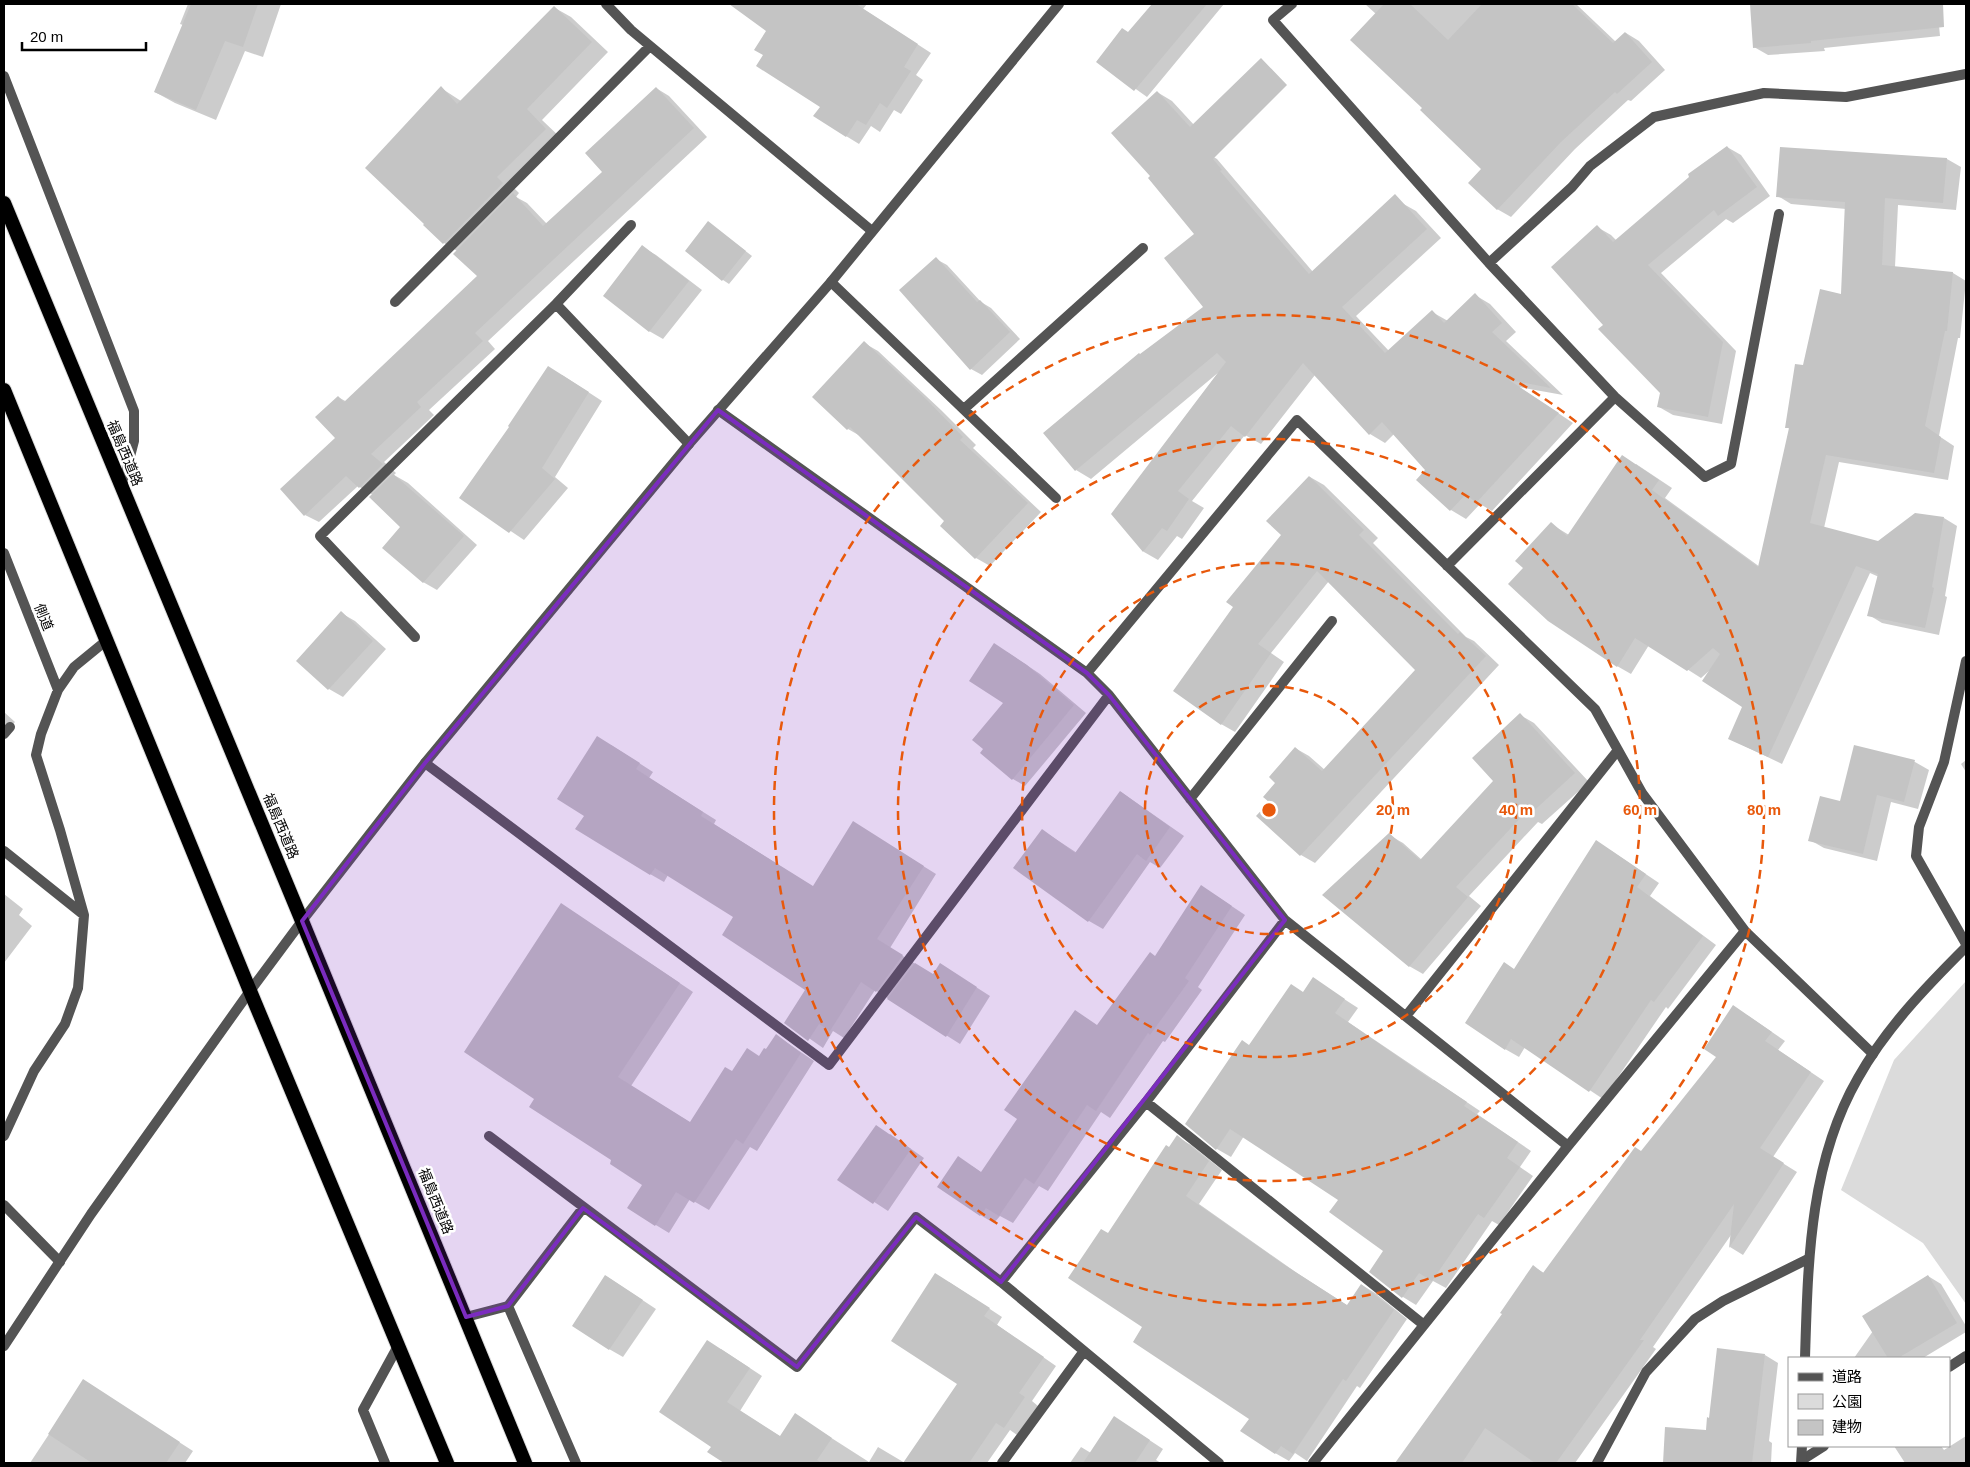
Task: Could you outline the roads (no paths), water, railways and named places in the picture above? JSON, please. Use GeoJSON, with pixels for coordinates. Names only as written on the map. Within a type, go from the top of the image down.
{"type":"FeatureCollection","features":[{"type":"Feature","properties":{"kind":"highway","name":"福島西道路"},"geometry":{"type":"LineString","coordinates":[[4,203],[525,1463]]}},
{"type":"Feature","properties":{"kind":"highway"},"geometry":{"type":"LineString","coordinates":[[4,390],[250,991],[447,1463]]}},
{"type":"Feature","properties":{"kind":"street"},"geometry":{"type":"LineString","coordinates":[[606,4],[631,30],[872,231]]}},
{"type":"Feature","properties":{"kind":"street"},"geometry":{"type":"LineString","coordinates":[[4,1346],[97,1206],[250,991],[425,763],[689,444],[831,282],[1059,4]]}},
{"type":"Feature","properties":{"kind":"street"},"geometry":{"type":"LineString","coordinates":[[1292,4],[1273,20],[1489,264],[1615,397],[1705,476],[1731,464],[1779,214]]}},
{"type":"Feature","properties":{"kind":"street"},"geometry":{"type":"LineString","coordinates":[[395,302],[650,46]]}},
{"type":"Feature","properties":{"kind":"street"},"geometry":{"type":"LineString","coordinates":[[1489,264],[1572,187],[1590,166],[1654,117],[1764,93],[1846,96],[1966,74]]}},
{"type":"Feature","properties":{"kind":"street"},"geometry":{"type":"LineString","coordinates":[[4,76],[134,411],[134,441],[122,487]]}},
{"type":"Feature","properties":{"kind":"street"},"geometry":{"type":"LineString","coordinates":[[415,637],[320,536],[556,304],[631,226]]}},
{"type":"Feature","properties":{"kind":"street"},"geometry":{"type":"LineString","coordinates":[[964,410],[1144,248]]}},
{"type":"Feature","properties":{"kind":"street"},"geometry":{"type":"LineString","coordinates":[[831,282],[1056,498]]}},
{"type":"Feature","properties":{"kind":"street"},"geometry":{"type":"LineString","coordinates":[[556,304],[689,444]]}},
{"type":"Feature","properties":{"kind":"street"},"geometry":{"type":"LineString","coordinates":[[1447,566],[1615,397]]}},
{"type":"Feature","properties":{"kind":"street"},"geometry":{"type":"LineString","coordinates":[[718,410],[1086,673],[1109,695],[1285,920],[1568,1146]]}},
{"type":"Feature","properties":{"kind":"street"},"geometry":{"type":"LineString","coordinates":[[1086,673],[1297,420],[1596,710],[1642,793],[1745,931],[1873,1054]]}},
{"type":"Feature","properties":{"kind":"street","name":"側道"},"geometry":{"type":"LineString","coordinates":[[4,553],[58,690]]}},
{"type":"Feature","properties":{"kind":"street"},"geometry":{"type":"LineString","coordinates":[[1190,800],[1332,621]]}},
{"type":"Feature","properties":{"kind":"street"},"geometry":{"type":"LineString","coordinates":[[4,1136],[34,1071],[64,1024],[78,988],[84,916],[60,830],[36,756],[41,734],[58,690],[74,667],[107,640]]}},
{"type":"Feature","properties":{"kind":"street"},"geometry":{"type":"LineString","coordinates":[[1805,1357],[1808,1259],[1815,1206],[1826,1156],[1845,1102],[1873,1054],[1919,994],[1966,945],[1916,856],[1919,827],[1944,762],[1966,661]]}},
{"type":"Feature","properties":{"kind":"street"},"geometry":{"type":"LineString","coordinates":[[425,763],[829,1065],[1109,695]]}},
{"type":"Feature","properties":{"kind":"street"},"geometry":{"type":"LineString","coordinates":[[1406,1016],[1618,750]]}},
{"type":"Feature","properties":{"kind":"street"},"geometry":{"type":"LineString","coordinates":[[4,852],[84,916]]}},
{"type":"Feature","properties":{"kind":"street"},"geometry":{"type":"LineString","coordinates":[[1001,1282],[1146,1102],[1285,920]]}},
{"type":"Feature","properties":{"kind":"street"},"geometry":{"type":"LineString","coordinates":[[1313,1463],[1568,1146],[1745,931]]}},
{"type":"Feature","properties":{"kind":"street"},"geometry":{"type":"LineString","coordinates":[[1146,1102],[1424,1325]]}},
{"type":"Feature","properties":{"kind":"street"},"geometry":{"type":"LineString","coordinates":[[489,1136],[797,1367],[916,1217],[1001,1282],[1219,1463]]}},
{"type":"Feature","properties":{"kind":"street"},"geometry":{"type":"LineString","coordinates":[[4,1205],[60,1262]]}},
{"type":"Feature","properties":{"kind":"street"},"geometry":{"type":"LineString","coordinates":[[466,1317],[508,1306],[583,1208]]}},
{"type":"Feature","properties":{"kind":"street"},"geometry":{"type":"LineString","coordinates":[[1597,1463],[1646,1372],[1695,1319],[1723,1301],[1808,1259]]}},
{"type":"Feature","properties":{"kind":"street"},"geometry":{"type":"LineString","coordinates":[[508,1306],[576,1463]]}},
{"type":"Feature","properties":{"kind":"street"},"geometry":{"type":"LineString","coordinates":[[385,1463],[363,1410],[398,1346]]}},
{"type":"Feature","properties":{"kind":"street"},"geometry":{"type":"LineString","coordinates":[[1002,1463],[1084,1351]]}},
{"type":"Feature","properties":{"kind":"street"},"geometry":{"type":"LineString","coordinates":[[1950,1366],[1966,1356]]}},
{"type":"Feature","properties":{"kind":"street"},"geometry":{"type":"LineString","coordinates":[[1801,1461],[1802,1447]]}},
{"type":"Feature","properties":{"kind":"street"},"geometry":{"type":"LineString","coordinates":[[1801,1461],[1822,1447]]}}]}
